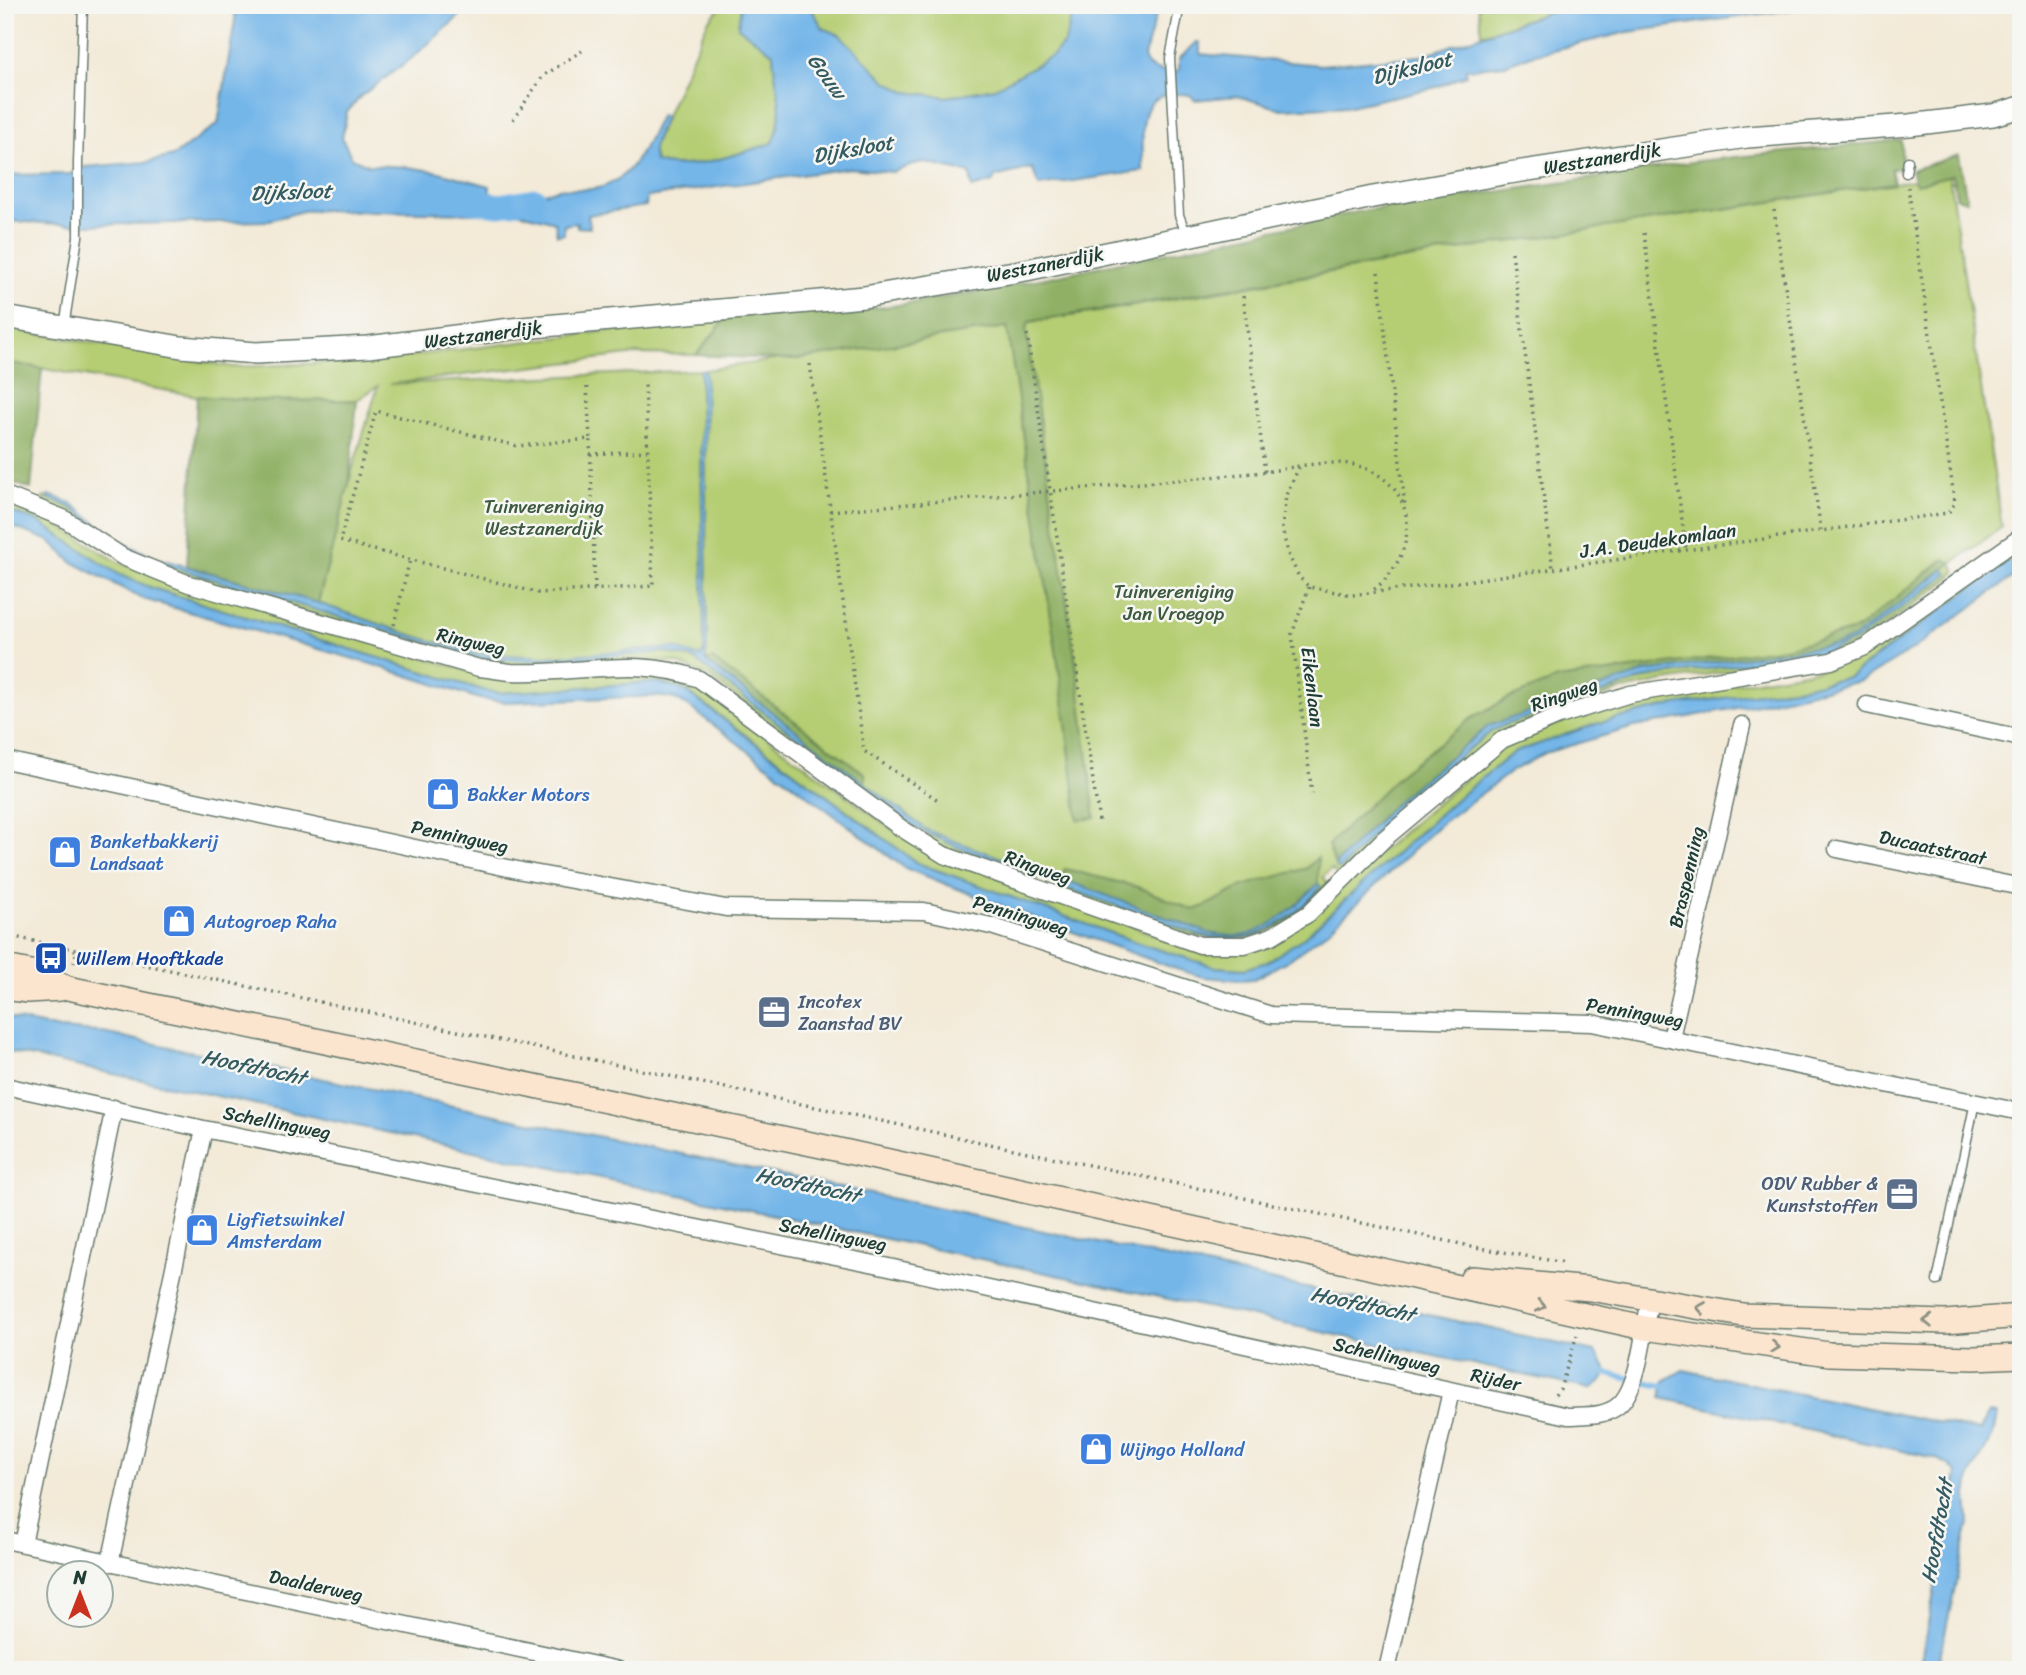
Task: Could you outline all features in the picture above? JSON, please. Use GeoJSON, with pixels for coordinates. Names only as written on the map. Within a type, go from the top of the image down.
{"type":"FeatureCollection","features":[{"type":"Feature","properties":{"kind":"main road"},"geometry":{"type":"LineString","coordinates":[[5,967],[31,972],[68,988],[821,1146],[1644,1328],[1829,1354],[1974,1358],[2021,1356]]}},
{"type":"Feature","properties":{"kind":"main road"},"geometry":{"type":"LineString","coordinates":[[5,988],[68,988]]}},
{"type":"Feature","properties":{"kind":"main road"},"geometry":{"type":"LineString","coordinates":[[1379,1269],[1590,1289],[1743,1315],[1945,1322],[2021,1316]]}},
{"type":"Feature","properties":{"kind":"street","name":"Westzanerdijk"},"geometry":{"type":"LineString","coordinates":[[5,317],[181,347],[256,353],[368,346],[511,329],[864,296],[1026,270],[1373,197],[1681,146],[1747,137],[1908,131],[2021,107]]}},
{"type":"Feature","properties":{"kind":"street","name":"Ringweg"},"geometry":{"type":"LineString","coordinates":[[5,495],[63,518],[123,557],[189,584],[479,668],[512,672],[645,666],[678,671],[699,679],[901,828],[944,855],[1200,946],[1245,946],[1272,936],[1308,914],[1384,839],[1502,740],[1559,716],[1630,694],[1831,662],[1865,647],[2021,537]]}},
{"type":"Feature","properties":{"kind":"street"},"geometry":{"type":"LineString","coordinates":[[1867,705],[2021,738]]}},
{"type":"Feature","properties":{"kind":"street","name":"Braspenning"},"geometry":{"type":"LineString","coordinates":[[1671,1038],[1742,725]]}},
{"type":"Feature","properties":{"kind":"street","name":"Penningweg"},"geometry":{"type":"LineString","coordinates":[[5,760],[522,871],[726,908],[924,911],[991,926],[1270,1015],[1592,1023],[2021,1112]]}},
{"type":"Feature","properties":{"kind":"street","name":"Ducaatstraat"},"geometry":{"type":"LineString","coordinates":[[1837,849],[2021,887]]}},
{"type":"Feature","properties":{"kind":"street","name":"Schellingweg"},"geometry":{"type":"LineString","coordinates":[[5,1086],[204,1129],[875,1264],[1451,1391]]}},
{"type":"Feature","properties":{"kind":"street"},"geometry":{"type":"LineString","coordinates":[[23,1544],[114,1108]]}},
{"type":"Feature","properties":{"kind":"street","name":"Schellingweg"},"geometry":{"type":"LineString","coordinates":[[111,1560],[204,1129]]}},
{"type":"Feature","properties":{"kind":"street","name":"Rijder"},"geometry":{"type":"LineString","coordinates":[[1387,1670],[1451,1391],[1568,1416],[1598,1415],[1620,1405],[1632,1385],[1650,1299]]}},
{"type":"Feature","properties":{"kind":"street","name":"Daalderweg"},"geometry":{"type":"LineString","coordinates":[[5,1540],[96,1560]]}},
{"type":"Feature","properties":{"kind":"street","name":"Daalderweg"},"geometry":{"type":"LineString","coordinates":[[116,1564],[619,1670]]}},
{"type":"Feature","properties":{"kind":"lane"},"geometry":{"type":"LineString","coordinates":[[64,328],[78,237],[83,5]]}},
{"type":"Feature","properties":{"kind":"lane"},"geometry":{"type":"LineString","coordinates":[[1180,5],[1170,58],[1178,215],[1187,236]]}},
{"type":"Feature","properties":{"kind":"lane"},"geometry":{"type":"LineString","coordinates":[[1906,173],[1908,161]]}},
{"type":"Feature","properties":{"kind":"lane"},"geometry":{"type":"LineString","coordinates":[[1937,1281],[1975,1102]]}},
{"type":"Feature","properties":{"kind":"path"},"geometry":{"type":"LineString","coordinates":[[513,120],[543,76],[582,51]]}},
{"type":"Feature","properties":{"kind":"path","name":"J.A. Deudekomlaan"},"geometry":{"type":"LineString","coordinates":[[1370,593],[1948,513],[1955,503],[1906,173]]}},
{"type":"Feature","properties":{"kind":"path"},"geometry":{"type":"LineString","coordinates":[[1774,209],[1821,531]]}},
{"type":"Feature","properties":{"kind":"path"},"geometry":{"type":"LineString","coordinates":[[1644,233],[1686,550]]}},
{"type":"Feature","properties":{"kind":"path"},"geometry":{"type":"LineString","coordinates":[[1512,253],[1553,569]]}},
{"type":"Feature","properties":{"kind":"path"},"geometry":{"type":"LineString","coordinates":[[1378,272],[1406,515]]}},
{"type":"Feature","properties":{"kind":"path"},"geometry":{"type":"LineString","coordinates":[[1243,296],[1265,472]]}},
{"type":"Feature","properties":{"kind":"path"},"geometry":{"type":"LineString","coordinates":[[1027,334],[1099,821]]}},
{"type":"Feature","properties":{"kind":"path"},"geometry":{"type":"LineString","coordinates":[[810,364],[864,751],[938,800]]}},
{"type":"Feature","properties":{"kind":"path"},"geometry":{"type":"LineString","coordinates":[[590,439],[517,446],[376,411],[340,541],[538,593],[653,586],[645,383]]}},
{"type":"Feature","properties":{"kind":"path"},"geometry":{"type":"LineString","coordinates":[[587,387],[595,589]]}},
{"type":"Feature","properties":{"kind":"path"},"geometry":{"type":"LineString","coordinates":[[590,454],[648,451]]}},
{"type":"Feature","properties":{"kind":"path"},"geometry":{"type":"LineString","coordinates":[[830,511],[1265,472],[1298,467],[1345,463],[1367,469],[1392,485],[1404,505],[1409,526],[1398,563],[1387,580],[1370,593],[1352,595],[1309,587],[1299,577],[1288,554],[1282,528],[1286,495],[1298,467]]}},
{"type":"Feature","properties":{"kind":"path"},"geometry":{"type":"LineString","coordinates":[[394,626],[410,559]]}},
{"type":"Feature","properties":{"kind":"path","name":"Eikenlaan"},"geometry":{"type":"LineString","coordinates":[[1309,587],[1292,635],[1312,794]]}},
{"type":"Feature","properties":{"kind":"path"},"geometry":{"type":"LineString","coordinates":[[5,935],[1461,1244],[1571,1264]]}},
{"type":"Feature","properties":{"kind":"path"},"geometry":{"type":"LineString","coordinates":[[74,963],[77,950]]}},
{"type":"Feature","properties":{"kind":"path"},"geometry":{"type":"LineString","coordinates":[[1560,1389],[1578,1333]]}},
{"type":"Feature","properties":{"kind":"green space"},"geometry":{"type":"Polygon","coordinates":[[[723,5],[741,5],[738,27],[773,53],[780,107],[773,143],[698,163],[668,165],[655,162],[652,149],[669,109],[708,21],[723,5]]]}},
{"type":"Feature","properties":{"kind":"green space"},"geometry":{"type":"Polygon","coordinates":[[[809,5],[1071,5],[1071,17],[1065,42],[1054,55],[995,88],[947,97],[906,92],[887,82],[840,35],[823,28],[809,5]]]}},
{"type":"Feature","properties":{"kind":"green space"},"geometry":{"type":"Polygon","coordinates":[[[1478,5],[1570,5],[1482,34],[1478,5]]]}},
{"type":"Feature","properties":{"kind":"green space"},"geometry":{"type":"Polygon","coordinates":[[[1901,140],[1902,168],[1891,169],[1894,183],[1501,243],[1029,322],[1026,330],[1078,677],[1095,818],[1078,820],[1060,677],[1007,327],[794,360],[696,355],[728,316],[886,307],[978,292],[1367,210],[1698,161],[1901,140]]]}},
{"type":"Feature","properties":{"kind":"green space"},"geometry":{"type":"Polygon","coordinates":[[[1959,155],[1967,201],[1957,198],[1952,175],[1916,184],[1911,170],[1959,155]]]}},
{"type":"Feature","properties":{"kind":"green space","name":"Tuinvereniging Jan Vroegop"},"geometry":{"type":"Polygon","coordinates":[[[1949,175],[2002,527],[1952,563],[1956,572],[1950,578],[1861,643],[1827,656],[1659,682],[1615,692],[1522,725],[1478,751],[1338,875],[1331,869],[1323,877],[1328,884],[1294,916],[1271,931],[1247,939],[1221,940],[1193,936],[1134,919],[1056,889],[1059,879],[1042,872],[1037,883],[932,843],[711,678],[677,663],[643,660],[512,667],[469,660],[173,573],[126,554],[42,500],[44,497],[70,507],[115,542],[156,562],[479,659],[543,661],[665,652],[694,659],[916,828],[957,847],[1035,876],[1037,871],[925,829],[705,661],[705,370],[1098,312],[1501,243],[1949,175]],[[1944,569],[1854,638],[1839,644],[1646,672],[1489,726],[1401,797],[1336,864],[1341,868],[1394,813],[1492,731],[1650,677],[1825,652],[1855,641],[1947,574],[1944,569]],[[1067,881],[1064,885],[1066,888],[1181,929],[1231,939],[1256,934],[1281,922],[1304,905],[1321,886],[1318,884],[1276,921],[1246,935],[1232,936],[1208,933],[1067,881]]]}},
{"type":"Feature","properties":{"kind":"green space","name":"Tuinvereniging Westzanerdijk"},"geometry":{"type":"Polygon","coordinates":[[[728,316],[696,355],[637,354],[390,384],[700,370],[704,652],[699,657],[674,648],[543,657],[477,654],[318,603],[353,467],[378,386],[357,400],[262,401],[197,396],[5,362],[5,328],[233,367],[370,361],[728,316]]]}},
{"type":"Feature","properties":{"kind":"green space"},"geometry":{"type":"Polygon","coordinates":[[[5,362],[42,368],[31,489],[5,480],[5,362]]]}},
{"type":"Feature","properties":{"kind":"green space"},"geometry":{"type":"Polygon","coordinates":[[[197,396],[262,401],[357,400],[349,483],[318,603],[187,566],[197,396]]]}},
{"type":"Feature","properties":{"kind":"green space"},"geometry":{"type":"Polygon","coordinates":[[[5,501],[41,515],[120,563],[468,671],[642,671],[688,679],[889,827],[1165,939],[1255,949],[1388,845],[1500,749],[1532,732],[1615,704],[1829,668],[2021,543],[2021,552],[1849,677],[1807,686],[1669,706],[1599,723],[1513,753],[1455,800],[1303,938],[1267,962],[1244,969],[1215,967],[1144,945],[917,863],[684,689],[657,682],[500,693],[486,691],[152,588],[120,575],[37,521],[5,510],[5,501]]]}},
{"type":"Feature","properties":{"kind":"green space"},"geometry":{"type":"Polygon","coordinates":[[[1944,559],[1952,563],[1854,638],[1839,644],[1646,672],[1489,726],[1401,797],[1335,865],[1328,845],[1402,772],[1472,718],[1505,700],[1557,679],[1785,648],[1856,630],[1944,559]]]}},
{"type":"Feature","properties":{"kind":"green space"},"geometry":{"type":"Polygon","coordinates":[[[712,659],[865,774],[865,784],[705,661],[712,659]]]}},
{"type":"Feature","properties":{"kind":"green space"},"geometry":{"type":"Polygon","coordinates":[[[1318,857],[1318,884],[1310,892],[1267,926],[1237,936],[1208,933],[1067,881],[1061,876],[1065,869],[1138,887],[1193,910],[1243,886],[1307,868],[1318,857]]]}},
{"type":"Feature","properties":{"kind":"water"},"geometry":{"type":"Polygon","coordinates":[[[235,5],[480,5],[463,13],[412,58],[361,96],[347,112],[342,138],[352,158],[368,165],[439,172],[490,186],[488,211],[320,210],[303,211],[266,221],[81,225],[5,221],[5,175],[70,174],[85,167],[148,162],[173,156],[218,124],[235,20],[235,5]]]}},
{"type":"Feature","properties":{"kind":"water","name":"Gouw"},"geometry":{"type":"Polygon","coordinates":[[[741,5],[809,5],[823,28],[840,35],[887,82],[906,92],[947,97],[995,88],[1054,55],[1065,42],[1071,5],[1159,5],[1144,57],[1149,66],[1157,70],[1179,71],[1179,59],[1197,42],[1200,42],[1200,54],[1321,65],[1421,56],[1570,5],[1826,5],[1628,32],[1531,55],[1504,65],[1466,69],[1466,75],[1437,87],[1350,106],[1281,109],[1237,96],[1195,100],[1190,95],[1171,94],[1158,98],[1150,105],[1145,115],[1143,171],[1039,186],[1032,168],[995,177],[993,182],[972,188],[970,173],[921,162],[893,172],[849,168],[647,197],[646,206],[588,215],[590,228],[577,227],[577,223],[564,225],[564,234],[557,235],[555,222],[506,209],[505,195],[539,194],[559,188],[594,189],[610,184],[637,159],[661,115],[665,117],[654,145],[655,162],[668,165],[698,163],[773,143],[780,107],[773,53],[738,27],[741,5]]]}},
{"type":"Feature","properties":{"kind":"water"},"geometry":{"type":"Polygon","coordinates":[[[700,370],[705,370],[705,661],[925,829],[1037,871],[1037,875],[957,847],[916,828],[694,659],[665,652],[543,661],[479,659],[156,562],[130,551],[70,507],[47,498],[49,495],[71,503],[118,540],[153,557],[318,603],[477,654],[543,657],[674,648],[700,657],[704,652],[700,370]]]}},
{"type":"Feature","properties":{"kind":"water"},"geometry":{"type":"Polygon","coordinates":[[[5,510],[37,521],[120,575],[152,588],[486,691],[500,693],[657,682],[684,690],[917,863],[1144,945],[1215,967],[1244,969],[1267,962],[1303,938],[1455,800],[1513,753],[1599,723],[1669,706],[1807,686],[1849,677],[2021,552],[2021,571],[1912,650],[1861,681],[1634,727],[1545,753],[1512,771],[1438,826],[1330,929],[1289,960],[1254,979],[1240,980],[1203,977],[1176,969],[905,868],[675,699],[657,696],[506,702],[480,699],[368,663],[143,599],[72,562],[50,541],[5,524],[5,510]]]}},
{"type":"Feature","properties":{"kind":"water"},"geometry":{"type":"Polygon","coordinates":[[[1944,569],[1948,574],[1855,641],[1825,652],[1650,677],[1492,731],[1394,813],[1341,868],[1338,869],[1335,865],[1401,797],[1489,726],[1646,672],[1839,644],[1854,638],[1944,569]]]}},
{"type":"Feature","properties":{"kind":"water"},"geometry":{"type":"Polygon","coordinates":[[[1067,881],[1208,933],[1232,936],[1246,935],[1276,921],[1318,884],[1321,886],[1305,904],[1273,927],[1250,936],[1228,939],[1200,935],[1066,888],[1064,885],[1067,881]]]}},
{"type":"Feature","properties":{"kind":"water","name":"Hoofdtocht"},"geometry":{"type":"Polygon","coordinates":[[[5,1017],[59,1029],[98,1032],[660,1149],[1595,1352],[1606,1368],[1604,1379],[1590,1389],[5,1051],[5,1017]]]}},
{"type":"Feature","properties":{"kind":"water"},"geometry":{"type":"Polygon","coordinates":[[[1683,1370],[1980,1431],[1988,1413],[1997,1414],[1993,1435],[1970,1477],[1967,1496],[1969,1523],[1937,1670],[1919,1670],[1957,1473],[1949,1465],[1935,1458],[1661,1398],[1664,1381],[1683,1370]]]}},
{"type":"Feature","properties":{"kind":"waterway","name":"Dijksloot"},"geometry":{"type":"LineString","coordinates":[[458,200],[500,205],[535,199]]}},
{"type":"Feature","properties":{"kind":"waterway"},"geometry":{"type":"LineString","coordinates":[[1600,1372],[1671,1388]]}},
{"type":"Feature","properties":{"kind":"place","name":"Bakker Motors"},"geometry":{"type":"Point","coordinates":[443,794]}},
{"type":"Feature","properties":{"kind":"place","name":"Banketbakkerij Landsaat"},"geometry":{"type":"Point","coordinates":[65,852]}},
{"type":"Feature","properties":{"kind":"place","name":"Autogroep Raha"},"geometry":{"type":"Point","coordinates":[179,921]}},
{"type":"Feature","properties":{"kind":"place","name":"Willem Hooftkade"},"geometry":{"type":"Point","coordinates":[51,958]}},
{"type":"Feature","properties":{"kind":"place","name":"Incotex Zaanstad BV"},"geometry":{"type":"Point","coordinates":[774,1012]}},
{"type":"Feature","properties":{"kind":"place","name":"ODV Rubber & Kunststoffen"},"geometry":{"type":"Point","coordinates":[1902,1194]}},
{"type":"Feature","properties":{"kind":"place","name":"Ligfietswinkel Amsterdam"},"geometry":{"type":"Point","coordinates":[202,1230]}},
{"type":"Feature","properties":{"kind":"place","name":"Wijngo Holland"},"geometry":{"type":"Point","coordinates":[1096,1449]}}]}
